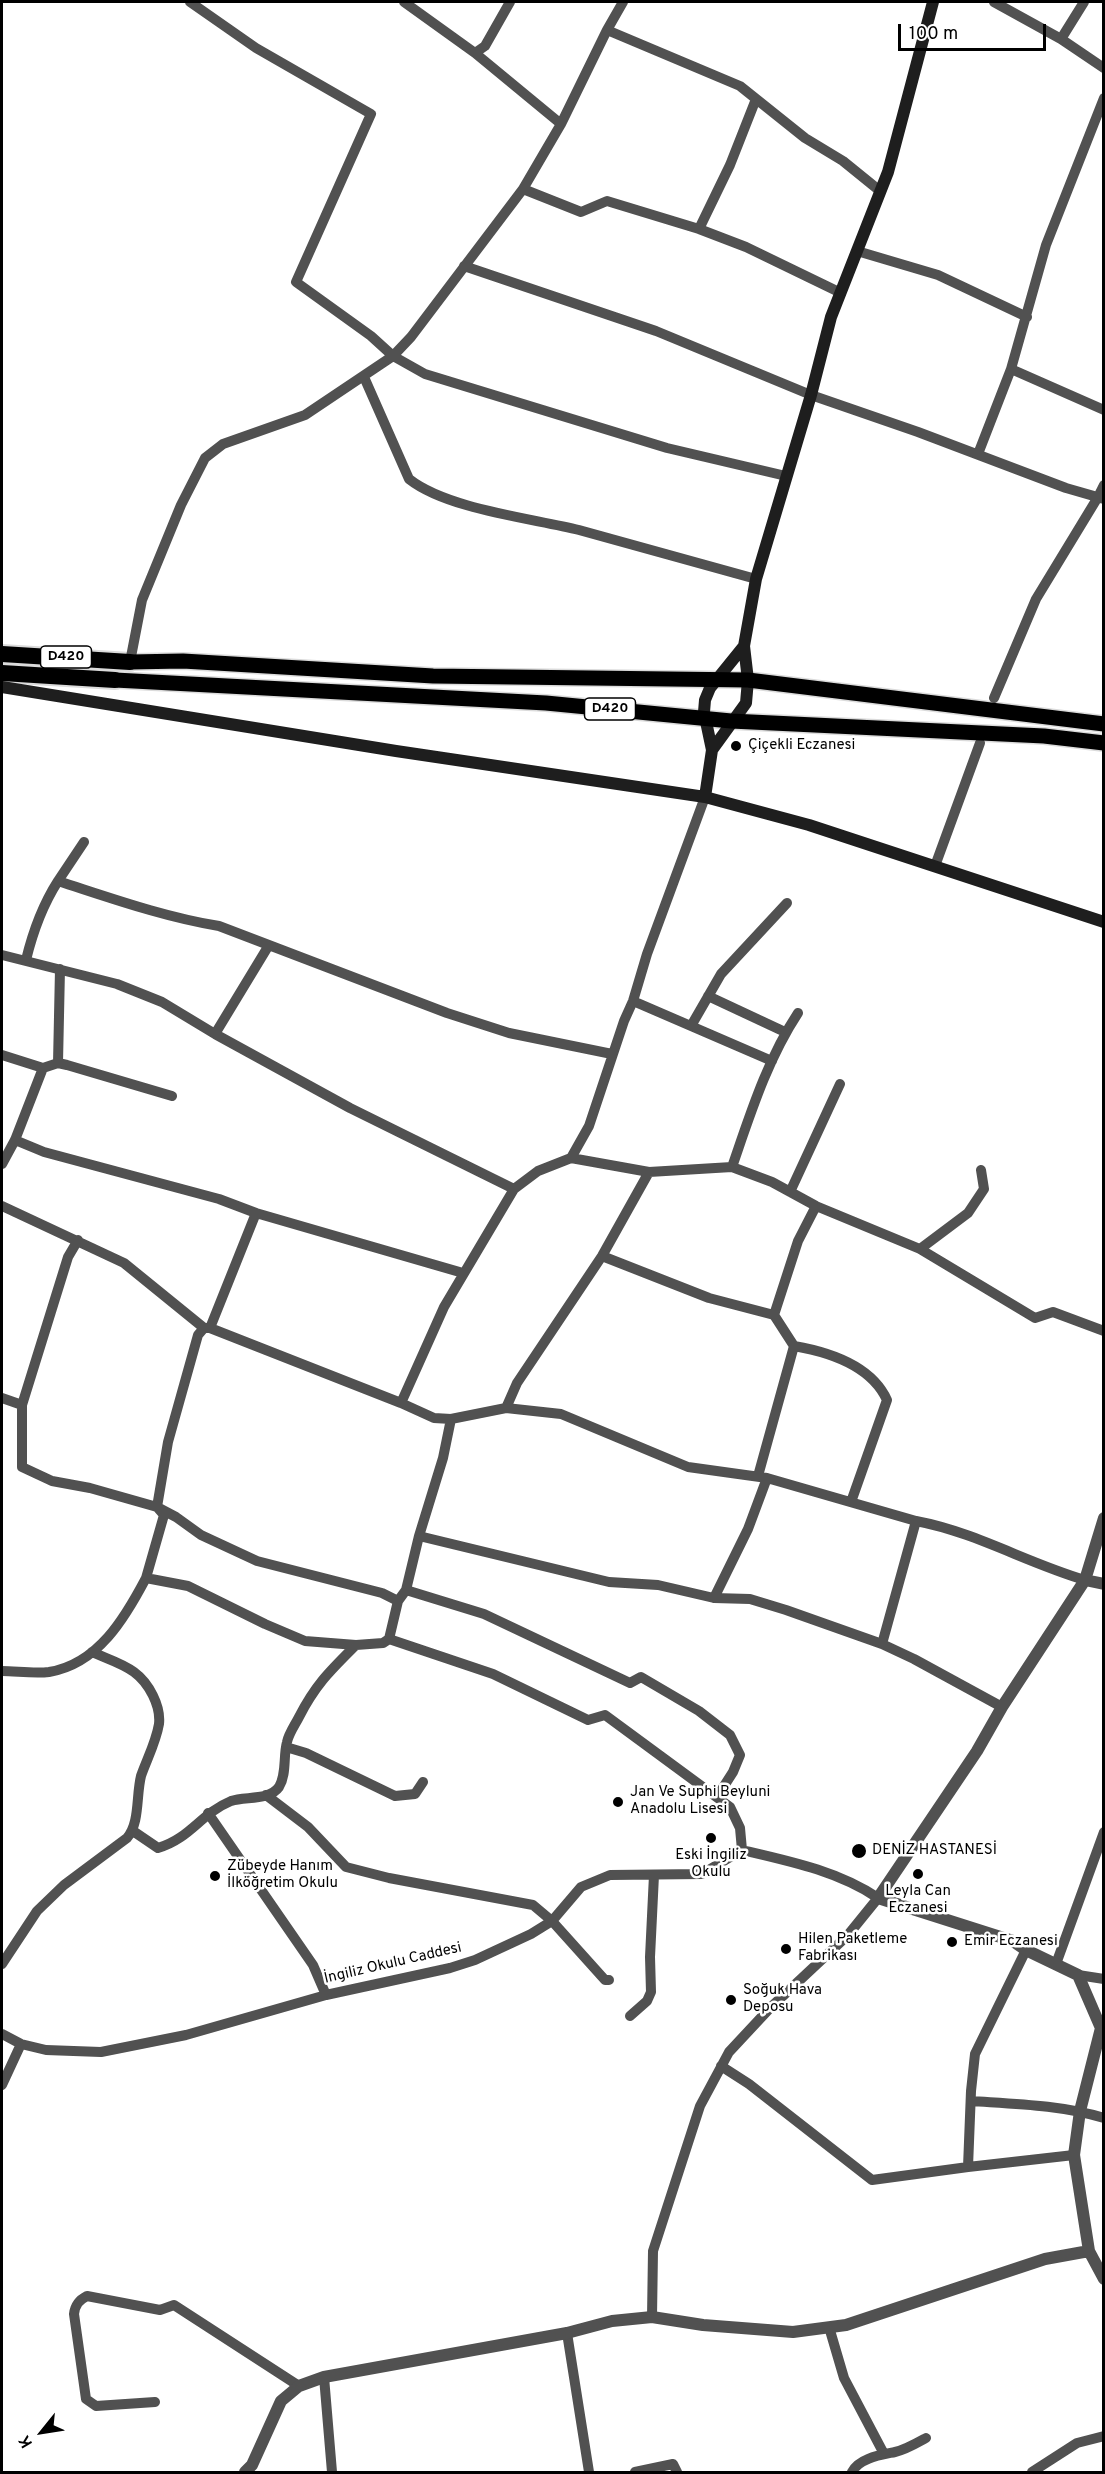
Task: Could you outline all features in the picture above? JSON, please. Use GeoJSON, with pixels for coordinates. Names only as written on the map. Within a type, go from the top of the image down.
{"type":"FeatureCollection","features":[{"type":"Feature","properties":{"kind":"highway","name":"D420"},"geometry":{"type":"LineString","coordinates":[[2,654],[130,662]]}},
{"type":"Feature","properties":{"kind":"highway","name":"D420"},"geometry":{"type":"LineString","coordinates":[[2,673],[115,680]]}},
{"type":"Feature","properties":{"kind":"main road"},"geometry":{"type":"LineString","coordinates":[[712,750],[746,703],[748,680],[744,646],[756,579],[811,395],[831,317],[888,172],[933,2]]}},
{"type":"Feature","properties":{"kind":"main road"},"geometry":{"type":"LineString","coordinates":[[705,797],[712,750],[705,700],[710,688],[744,646]]}},
{"type":"Feature","properties":{"kind":"main road"},"geometry":{"type":"LineString","coordinates":[[130,662],[183,661],[433,676],[748,680],[1104,724]]}},
{"type":"Feature","properties":{"kind":"main road","name":"D420"},"geometry":{"type":"LineString","coordinates":[[115,680],[546,703],[731,721],[1044,735],[1104,742]]}},
{"type":"Feature","properties":{"kind":"main road"},"geometry":{"type":"LineString","coordinates":[[2,687],[705,797],[809,825],[1104,922]]}},
{"type":"Feature","properties":{"kind":"street"},"geometry":{"type":"LineString","coordinates":[[190,2],[256,48],[371,114],[296,282],[371,336],[393,356],[425,374],[667,448],[786,476]]}},
{"type":"Feature","properties":{"kind":"street"},"geometry":{"type":"LineString","coordinates":[[404,2],[475,53],[561,124]]}},
{"type":"Feature","properties":{"kind":"street"},"geometry":{"type":"LineString","coordinates":[[475,53],[485,46],[510,2]]}},
{"type":"Feature","properties":{"kind":"street"},"geometry":{"type":"LineString","coordinates":[[130,662],[142,600],[182,505],[205,458],[223,444],[305,415],[393,356],[411,337],[523,189],[561,124],[623,2]]}},
{"type":"Feature","properties":{"kind":"street"},"geometry":{"type":"LineString","coordinates":[[994,2],[1061,39],[1104,68]]}},
{"type":"Feature","properties":{"kind":"street"},"geometry":{"type":"LineString","coordinates":[[1061,39],[1084,2]]}},
{"type":"Feature","properties":{"kind":"street"},"geometry":{"type":"LineString","coordinates":[[607,30],[654,52],[707,71],[740,86],[805,138],[843,161],[880,191]]}},
{"type":"Feature","properties":{"kind":"street"},"geometry":{"type":"LineString","coordinates":[[978,454],[1011,369],[1046,244],[1064,202],[1094,118],[1104,98]]}},
{"type":"Feature","properties":{"kind":"street"},"geometry":{"type":"LineString","coordinates":[[699,229],[730,165],[756,99]]}},
{"type":"Feature","properties":{"kind":"street"},"geometry":{"type":"LineString","coordinates":[[523,189],[581,212],[607,201],[699,229],[746,247],[841,292]]}},
{"type":"Feature","properties":{"kind":"street"},"geometry":{"type":"LineString","coordinates":[[857,251],[938,275],[1027,317]]}},
{"type":"Feature","properties":{"kind":"street"},"geometry":{"type":"LineString","coordinates":[[464,266],[656,331],[811,395],[1066,488],[1101,498]]}},
{"type":"Feature","properties":{"kind":"street"},"geometry":{"type":"LineString","coordinates":[[1011,369],[1104,410]]}},
{"type":"Feature","properties":{"kind":"street"},"geometry":{"type":"LineString","coordinates":[[364,377],[409,479],[423,490],[452,501],[579,530],[756,579]]}},
{"type":"Feature","properties":{"kind":"street"},"geometry":{"type":"LineString","coordinates":[[994,698],[1036,599],[1101,498],[1104,484]]}},
{"type":"Feature","properties":{"kind":"street"},"geometry":{"type":"LineString","coordinates":[[935,866],[980,743]]}},
{"type":"Feature","properties":{"kind":"street"},"geometry":{"type":"LineString","coordinates":[[571,1158],[589,1126],[647,954],[705,797]]}},
{"type":"Feature","properties":{"kind":"street"},"geometry":{"type":"LineString","coordinates":[[26,960],[34,930],[47,898],[84,842]]}},
{"type":"Feature","properties":{"kind":"street"},"geometry":{"type":"LineString","coordinates":[[58,881],[178,918],[219,926],[447,1013],[509,1033],[612,1054]]}},
{"type":"Feature","properties":{"kind":"street"},"geometry":{"type":"LineString","coordinates":[[691,1026],[734,957],[787,903]]}},
{"type":"Feature","properties":{"kind":"street"},"geometry":{"type":"LineString","coordinates":[[215,1034],[269,945]]}},
{"type":"Feature","properties":{"kind":"street"},"geometry":{"type":"LineString","coordinates":[[2,955],[117,984],[162,1002],[215,1034],[350,1108],[514,1189]]}},
{"type":"Feature","properties":{"kind":"street"},"geometry":{"type":"LineString","coordinates":[[58,1064],[60,969]]}},
{"type":"Feature","properties":{"kind":"street"},"geometry":{"type":"LineString","coordinates":[[708,996],[785,1032]]}},
{"type":"Feature","properties":{"kind":"street"},"geometry":{"type":"LineString","coordinates":[[633,1001],[772,1060]]}},
{"type":"Feature","properties":{"kind":"street"},"geometry":{"type":"LineString","coordinates":[[732,1167],[772,1060],[785,1032],[798,1013]]}},
{"type":"Feature","properties":{"kind":"street"},"geometry":{"type":"LineString","coordinates":[[2,1055],[43,1068],[58,1064],[172,1096]]}},
{"type":"Feature","properties":{"kind":"street"},"geometry":{"type":"LineString","coordinates":[[2,1164],[15,1140],[43,1068]]}},
{"type":"Feature","properties":{"kind":"street"},"geometry":{"type":"LineString","coordinates":[[790,1192],[840,1084]]}},
{"type":"Feature","properties":{"kind":"street"},"geometry":{"type":"LineString","coordinates":[[15,1140],[44,1152],[219,1199],[256,1213],[463,1274]]}},
{"type":"Feature","properties":{"kind":"street"},"geometry":{"type":"LineString","coordinates":[[401,1403],[444,1307],[514,1189],[538,1171],[571,1158],[649,1172],[732,1167],[772,1182],[816,1206],[920,1249],[1035,1318],[1053,1312],[1104,1331]]}},
{"type":"Feature","properties":{"kind":"street"},"geometry":{"type":"LineString","coordinates":[[920,1249],[968,1213],[984,1189],[981,1170]]}},
{"type":"Feature","properties":{"kind":"street"},"geometry":{"type":"LineString","coordinates":[[506,1408],[517,1383],[602,1256],[649,1172]]}},
{"type":"Feature","properties":{"kind":"street"},"geometry":{"type":"LineString","coordinates":[[2,1206],[78,1239],[124,1263],[207,1328],[434,1418],[451,1419],[506,1408],[561,1414],[688,1467],[763,1477],[962,1533],[1051,1570],[1104,1584]]}},
{"type":"Feature","properties":{"kind":"street"},"geometry":{"type":"LineString","coordinates":[[774,1315],[798,1241],[816,1206]]}},
{"type":"Feature","properties":{"kind":"street"},"geometry":{"type":"LineString","coordinates":[[157,1507],[168,1442],[198,1335],[207,1328],[256,1213]]}},
{"type":"Feature","properties":{"kind":"street"},"geometry":{"type":"LineString","coordinates":[[78,1239],[68,1257],[21,1405],[22,1467],[52,1480],[157,1507],[176,1516],[201,1535],[250,1559],[283,1570],[382,1593],[398,1601]]}},
{"type":"Feature","properties":{"kind":"street"},"geometry":{"type":"LineString","coordinates":[[602,1256],[709,1298],[774,1315],[794,1346],[763,1477],[748,1529],[714,1598]]}},
{"type":"Feature","properties":{"kind":"street"},"geometry":{"type":"LineString","coordinates":[[794,1346],[822,1351],[854,1367],[869,1376],[883,1391],[887,1400],[851,1502]]}},
{"type":"Feature","properties":{"kind":"street"},"geometry":{"type":"LineString","coordinates":[[2,1398],[21,1405]]}},
{"type":"Feature","properties":{"kind":"street"},"geometry":{"type":"LineString","coordinates":[[389,1639],[398,1601],[406,1590],[419,1536],[443,1458],[451,1419]]}},
{"type":"Feature","properties":{"kind":"street"},"geometry":{"type":"LineString","coordinates":[[2,1671],[48,1672],[72,1665],[109,1637],[128,1613],[146,1578],[164,1515],[157,1507]]}},
{"type":"Feature","properties":{"kind":"street"},"geometry":{"type":"LineString","coordinates":[[652,2317],[653,2251],[700,2106],[721,2066],[729,2052],[770,2008],[848,1935],[878,1898],[977,1751],[1002,1707],[1085,1580],[1104,1518]]}},
{"type":"Feature","properties":{"kind":"street"},"geometry":{"type":"LineString","coordinates":[[882,1644],[916,1521]]}},
{"type":"Feature","properties":{"kind":"street"},"geometry":{"type":"LineString","coordinates":[[419,1536],[609,1582],[658,1585],[714,1598],[750,1599],[882,1644],[1002,1707]]}},
{"type":"Feature","properties":{"kind":"street"},"geometry":{"type":"LineString","coordinates":[[146,1578],[188,1586],[256,1620],[305,1641],[356,1645],[389,1639],[493,1674],[588,1720],[605,1715],[730,1807],[740,1828],[742,1850],[837,1875],[861,1886],[878,1898],[1013,1941],[1026,1950],[1078,1975],[1104,1979]]}},
{"type":"Feature","properties":{"kind":"street"},"geometry":{"type":"LineString","coordinates":[[406,1590],[484,1614],[630,1683],[641,1677],[699,1711],[730,1735],[740,1755],[733,1772],[717,1797]]}},
{"type":"Feature","properties":{"kind":"street"},"geometry":{"type":"LineString","coordinates":[[133,1831],[158,1848],[182,1838],[208,1814],[234,1800],[266,1795],[278,1788],[283,1778],[286,1747],[295,1724],[319,1681],[356,1645]]}},
{"type":"Feature","properties":{"kind":"street"},"geometry":{"type":"LineString","coordinates":[[2,1964],[37,1911],[64,1885],[127,1838],[133,1831],[141,1777],[151,1753],[159,1723],[158,1707],[146,1686],[134,1672],[92,1652]]}},
{"type":"Feature","properties":{"kind":"street"},"geometry":{"type":"LineString","coordinates":[[286,1747],[306,1753],[395,1796],[415,1794],[423,1782]]}},
{"type":"Feature","properties":{"kind":"street"},"geometry":{"type":"LineString","coordinates":[[266,1795],[308,1827],[346,1867],[389,1878],[533,1905],[552,1921],[605,1980],[609,1980]]}},
{"type":"Feature","properties":{"kind":"street"},"geometry":{"type":"LineString","coordinates":[[208,1814],[313,1965],[326,1995]]}},
{"type":"Feature","properties":{"kind":"street"},"geometry":{"type":"LineString","coordinates":[[1056,1964],[1104,1832]]}},
{"type":"Feature","properties":{"kind":"street","name":"İngiliz Okulu Caddesi"},"geometry":{"type":"LineString","coordinates":[[2,2034],[21,2044],[46,2050],[101,2052],[186,2035],[326,1995],[450,1968],[506,1947],[552,1921],[581,1887],[610,1875],[702,1874],[742,1850]]}},
{"type":"Feature","properties":{"kind":"street"},"geometry":{"type":"LineString","coordinates":[[630,2016],[647,2001],[651,1992],[650,1957],[654,1875]]}},
{"type":"Feature","properties":{"kind":"street"},"geometry":{"type":"LineString","coordinates":[[968,2167],[975,2054],[1026,1950]]}},
{"type":"Feature","properties":{"kind":"street"},"geometry":{"type":"LineString","coordinates":[[1078,1975],[1102,2025],[1080,2111],[1074,2155],[1089,2251],[1104,2280]]}},
{"type":"Feature","properties":{"kind":"street"},"geometry":{"type":"LineString","coordinates":[[2,2085],[21,2044]]}},
{"type":"Feature","properties":{"kind":"street"},"geometry":{"type":"LineString","coordinates":[[721,2066],[748,2084],[872,2180],[1074,2155]]}},
{"type":"Feature","properties":{"kind":"street"},"geometry":{"type":"LineString","coordinates":[[971,2101],[1028,2104],[1080,2111],[1104,2118]]}},
{"type":"Feature","properties":{"kind":"street"},"geometry":{"type":"LineString","coordinates":[[245,2472],[252,2465],[281,2401],[299,2386],[324,2377],[567,2333],[612,2321],[652,2317],[703,2325],[794,2332],[846,2325],[1045,2259],[1089,2251]]}},
{"type":"Feature","properties":{"kind":"street"},"geometry":{"type":"LineString","coordinates":[[155,2402],[96,2406],[86,2399],[74,2314],[76,2305],[83,2298],[87,2296],[160,2310],[174,2305],[299,2386]]}},
{"type":"Feature","properties":{"kind":"street"},"geometry":{"type":"LineString","coordinates":[[829,2327],[844,2378],[883,2452]]}},
{"type":"Feature","properties":{"kind":"street"},"geometry":{"type":"LineString","coordinates":[[567,2333],[589,2472]]}},
{"type":"Feature","properties":{"kind":"street"},"geometry":{"type":"LineString","coordinates":[[324,2377],[332,2472]]}},
{"type":"Feature","properties":{"kind":"street"},"geometry":{"type":"LineString","coordinates":[[1032,2472],[1077,2443],[1104,2436]]}},
{"type":"Feature","properties":{"kind":"street"},"geometry":{"type":"LineString","coordinates":[[852,2472],[857,2466],[883,2452],[896,2452],[926,2438]]}},
{"type":"Feature","properties":{"kind":"street"},"geometry":{"type":"LineString","coordinates":[[635,2472],[673,2464],[677,2472]]}},
{"type":"Feature","properties":{"kind":"place","name":"Çiçekli Eczanesi"},"geometry":{"type":"Point","coordinates":[736,746]}},
{"type":"Feature","properties":{"kind":"place","name":"Jan Ve Suphi Beyluni Anadolu Lisesi"},"geometry":{"type":"Point","coordinates":[618,1802]}},
{"type":"Feature","properties":{"kind":"place","name":"Eski İngiliz Okulu"},"geometry":{"type":"Point","coordinates":[711,1838]}},
{"type":"Feature","properties":{"kind":"place","name":"DENİZ HASTANESİ"},"geometry":{"type":"Point","coordinates":[859,1851]}},
{"type":"Feature","properties":{"kind":"place","name":"Leyla Can Eczanesi"},"geometry":{"type":"Point","coordinates":[918,1874]}},
{"type":"Feature","properties":{"kind":"place","name":"Zübeyde Hanım İlköğretim Okulu"},"geometry":{"type":"Point","coordinates":[215,1876]}},
{"type":"Feature","properties":{"kind":"place","name":"Emir Eczanesi"},"geometry":{"type":"Point","coordinates":[952,1942]}},
{"type":"Feature","properties":{"kind":"place","name":"Hilen Paketleme Fabrikası"},"geometry":{"type":"Point","coordinates":[786,1949]}},
{"type":"Feature","properties":{"kind":"place","name":"Soğuk Hava Deposu"},"geometry":{"type":"Point","coordinates":[731,2000]}}]}
